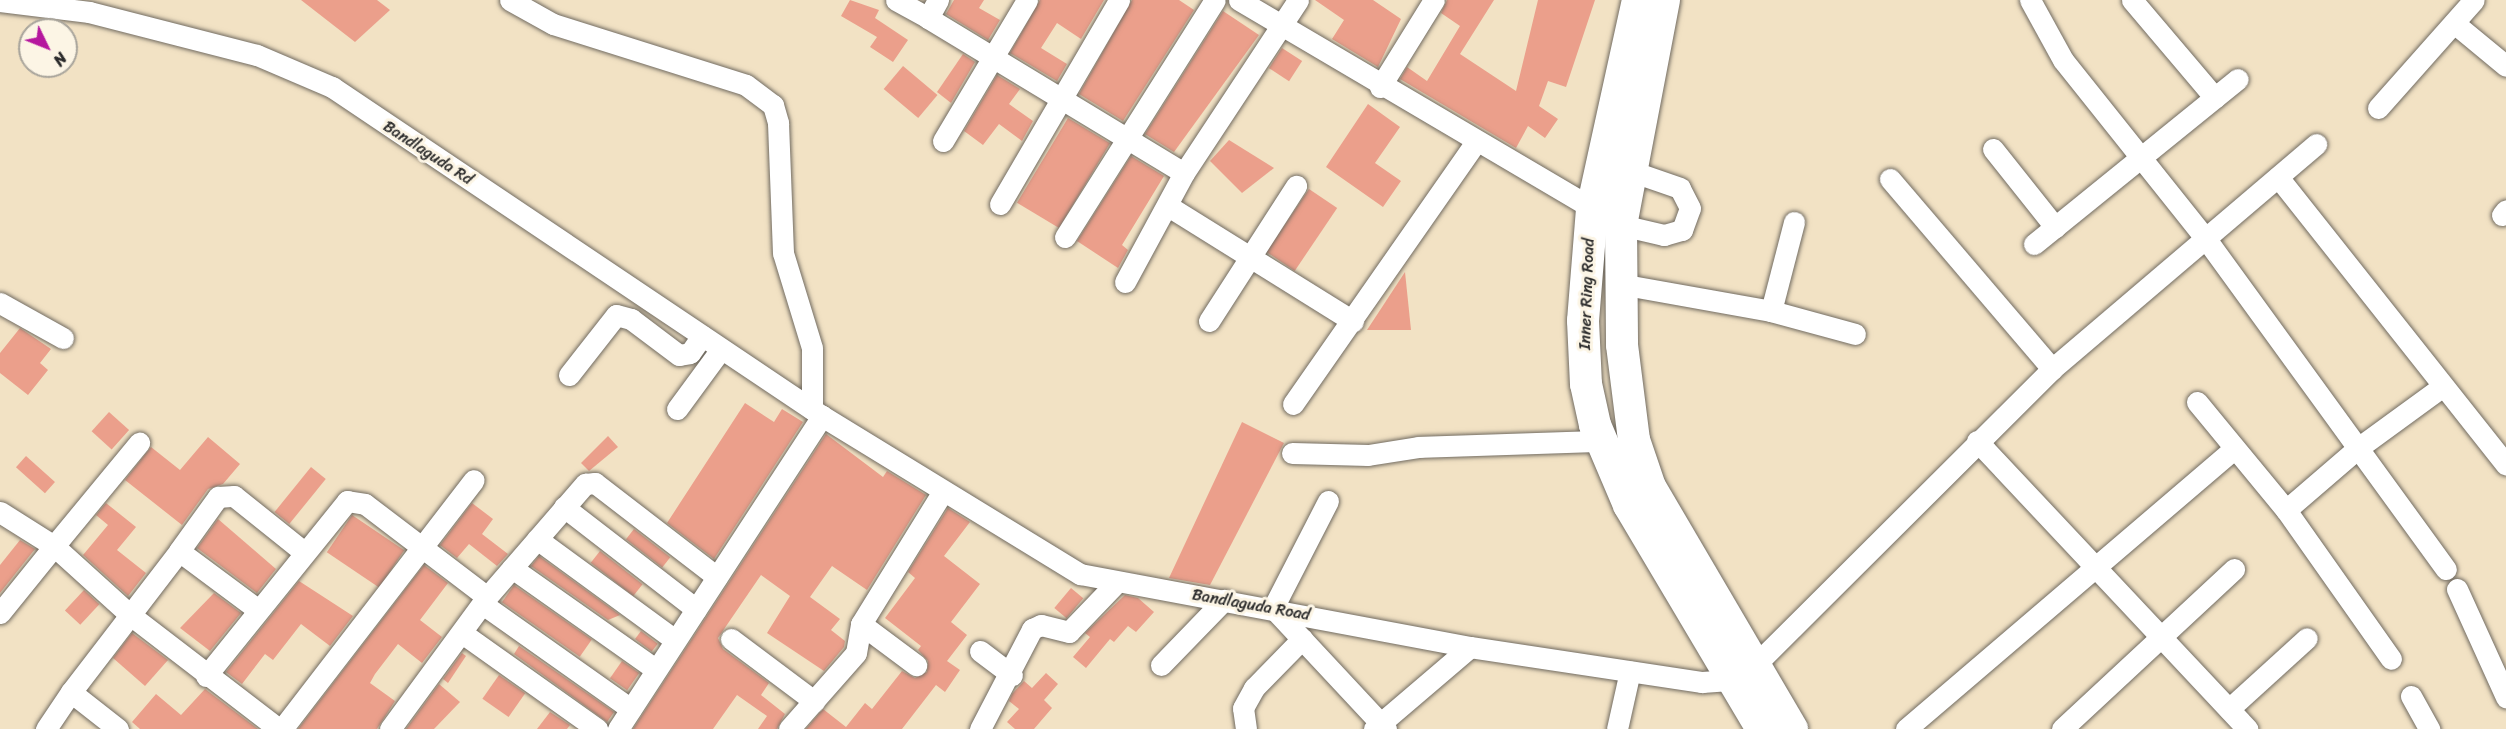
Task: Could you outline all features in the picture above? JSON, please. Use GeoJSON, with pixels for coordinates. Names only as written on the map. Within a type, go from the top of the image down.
{"type":"FeatureCollection","features":[{"type":"Feature","properties":{"kind":"highway","name":"Inner Ring Road"},"geometry":{"type":"LineString","coordinates":[[1638,0],[1592,208],[1585,352],[1586,384],[1601,441],[1629,505],[1744,673],[1792,729]]}},
{"type":"Feature","properties":{"kind":"highway","name":"Inner Ring Road"},"geometry":{"type":"LineString","coordinates":[[1664,0],[1620,225],[1620,284],[1634,440],[1650,487],[1744,673],[1762,729]]}},
{"type":"Feature","properties":{"kind":"street"},"geometry":{"type":"LineString","coordinates":[[510,0],[553,24],[746,85],[773,105],[778,123],[783,253],[812,348],[817,413],[717,577],[618,729]]}},
{"type":"Feature","properties":{"kind":"street"},"geometry":{"type":"LineString","coordinates":[[896,0],[933,9],[993,57],[1063,96],[1184,173]]}},
{"type":"Feature","properties":{"kind":"street"},"geometry":{"type":"LineString","coordinates":[[943,141],[1027,0]]}},
{"type":"Feature","properties":{"kind":"street"},"geometry":{"type":"LineString","coordinates":[[1000,204],[1119,0]]}},
{"type":"Feature","properties":{"kind":"street"},"geometry":{"type":"LineString","coordinates":[[1065,237],[1215,0]]}},
{"type":"Feature","properties":{"kind":"street"},"geometry":{"type":"LineString","coordinates":[[1239,0],[1380,87],[1620,225],[1673,235],[1682,230],[1689,214],[1680,188],[1631,171]]}},
{"type":"Feature","properties":{"kind":"street"},"geometry":{"type":"LineString","coordinates":[[1125,282],[1184,173],[1298,0]]}},
{"type":"Feature","properties":{"kind":"street"},"geometry":{"type":"LineString","coordinates":[[1380,87],[1434,0]]}},
{"type":"Feature","properties":{"kind":"street"},"geometry":{"type":"LineString","coordinates":[[2030,0],[2063,60],[2206,239],[2446,568]]}},
{"type":"Feature","properties":{"kind":"street"},"geometry":{"type":"LineString","coordinates":[[2132,0],[2215,98]]}},
{"type":"Feature","properties":{"kind":"street"},"geometry":{"type":"LineString","coordinates":[[2378,108],[2474,0]]}},
{"type":"Feature","properties":{"kind":"street","name":"Bandlaguda Rd"},"geometry":{"type":"LineString","coordinates":[[0,1],[89,12],[257,55],[332,87],[817,413]]}},
{"type":"Feature","properties":{"kind":"street"},"geometry":{"type":"LineString","coordinates":[[2454,23],[2506,66]]}},
{"type":"Feature","properties":{"kind":"street"},"geometry":{"type":"LineString","coordinates":[[2034,244],[2238,79]]}},
{"type":"Feature","properties":{"kind":"street"},"geometry":{"type":"LineString","coordinates":[[1293,404],[1475,143]]}},
{"type":"Feature","properties":{"kind":"street"},"geometry":{"type":"LineString","coordinates":[[1744,673],[2052,369],[2316,144]]}},
{"type":"Feature","properties":{"kind":"street"},"geometry":{"type":"LineString","coordinates":[[1993,150],[2055,227]]}},
{"type":"Feature","properties":{"kind":"street"},"geometry":{"type":"LineString","coordinates":[[2278,177],[2506,465]]}},
{"type":"Feature","properties":{"kind":"street"},"geometry":{"type":"LineString","coordinates":[[1890,179],[2052,369]]}},
{"type":"Feature","properties":{"kind":"street"},"geometry":{"type":"LineString","coordinates":[[1209,321],[1296,186]]}},
{"type":"Feature","properties":{"kind":"street"},"geometry":{"type":"LineString","coordinates":[[1168,206],[1248,260],[1353,321]]}},
{"type":"Feature","properties":{"kind":"street"},"geometry":{"type":"LineString","coordinates":[[1771,311],[1794,222]]}},
{"type":"Feature","properties":{"kind":"street"},"geometry":{"type":"LineString","coordinates":[[1620,284],[1771,311],[1855,334]]}},
{"type":"Feature","properties":{"kind":"street"},"geometry":{"type":"LineString","coordinates":[[631,319],[646,298]]}},
{"type":"Feature","properties":{"kind":"street"},"geometry":{"type":"LineString","coordinates":[[0,303],[63,338]]}},
{"type":"Feature","properties":{"kind":"street"},"geometry":{"type":"LineString","coordinates":[[569,375],[616,315],[631,319],[679,355],[690,353],[702,336]]}},
{"type":"Feature","properties":{"kind":"street"},"geometry":{"type":"LineString","coordinates":[[677,409],[721,349]]}},
{"type":"Feature","properties":{"kind":"street"},"geometry":{"type":"LineString","coordinates":[[2286,510],[2358,448],[2443,386]]}},
{"type":"Feature","properties":{"kind":"street"},"geometry":{"type":"LineString","coordinates":[[2197,402],[2286,510],[2391,659]]}},
{"type":"Feature","properties":{"kind":"street","name":"Bandlaguda Road"},"geometry":{"type":"LineString","coordinates":[[817,413],[942,493],[1080,574],[1116,583],[1273,608],[1470,647],[1702,682],[1744,673]]}},
{"type":"Feature","properties":{"kind":"street"},"geometry":{"type":"LineString","coordinates":[[1292,453],[1368,455],[1419,447],[1601,441]]}},
{"type":"Feature","properties":{"kind":"street"},"geometry":{"type":"LineString","coordinates":[[1977,441],[2161,641],[2247,729]]}},
{"type":"Feature","properties":{"kind":"street"},"geometry":{"type":"LineString","coordinates":[[0,613],[139,443]]}},
{"type":"Feature","properties":{"kind":"street"},"geometry":{"type":"LineString","coordinates":[[1906,729],[2234,449]]}},
{"type":"Feature","properties":{"kind":"street"},"geometry":{"type":"LineString","coordinates":[[3,519],[54,546],[129,614],[206,676],[280,729],[474,480]]}},
{"type":"Feature","properties":{"kind":"street"},"geometry":{"type":"LineString","coordinates":[[390,729],[485,601],[585,484],[595,483],[717,577]]}},
{"type":"Feature","properties":{"kind":"street"},"geometry":{"type":"LineString","coordinates":[[789,729],[856,653],[861,624],[942,493]]}},
{"type":"Feature","properties":{"kind":"street"},"geometry":{"type":"LineString","coordinates":[[46,729],[71,692],[218,497],[229,494],[304,552]]}},
{"type":"Feature","properties":{"kind":"street"},"geometry":{"type":"LineString","coordinates":[[206,676],[257,609],[347,501],[365,504],[485,601],[631,709]]}},
{"type":"Feature","properties":{"kind":"street"},"geometry":{"type":"LineString","coordinates":[[1328,501],[1273,608],[1380,727],[1470,647]]}},
{"type":"Feature","properties":{"kind":"street"},"geometry":{"type":"LineString","coordinates":[[564,507],[696,609]]}},
{"type":"Feature","properties":{"kind":"street"},"geometry":{"type":"LineString","coordinates":[[537,539],[675,640]]}},
{"type":"Feature","properties":{"kind":"street"},"geometry":{"type":"LineString","coordinates":[[179,551],[257,609]]}},
{"type":"Feature","properties":{"kind":"street"},"geometry":{"type":"LineString","coordinates":[[513,568],[655,669]]}},
{"type":"Feature","properties":{"kind":"street"},"geometry":{"type":"LineString","coordinates":[[2062,729],[2161,641],[2234,569]]}},
{"type":"Feature","properties":{"kind":"street"},"geometry":{"type":"LineString","coordinates":[[980,729],[1012,675],[1032,629],[1041,625],[1069,632],[1116,583]]}},
{"type":"Feature","properties":{"kind":"street"},"geometry":{"type":"LineString","coordinates":[[2457,588],[2506,695]]}},
{"type":"Feature","properties":{"kind":"street"},"geometry":{"type":"LineString","coordinates":[[1161,665],[1224,600]]}},
{"type":"Feature","properties":{"kind":"street"},"geometry":{"type":"LineString","coordinates":[[861,624],[915,665]]}},
{"type":"Feature","properties":{"kind":"street"},"geometry":{"type":"LineString","coordinates":[[462,633],[597,729]]}},
{"type":"Feature","properties":{"kind":"street"},"geometry":{"type":"LineString","coordinates":[[2229,709],[2307,638]]}},
{"type":"Feature","properties":{"kind":"street"},"geometry":{"type":"LineString","coordinates":[[731,639],[814,701]]}},
{"type":"Feature","properties":{"kind":"street"},"geometry":{"type":"LineString","coordinates":[[1246,729],[1243,708],[1254,688],[1302,639]]}},
{"type":"Feature","properties":{"kind":"street"},"geometry":{"type":"LineString","coordinates":[[980,651],[1012,675]]}},
{"type":"Feature","properties":{"kind":"street"},"geometry":{"type":"LineString","coordinates":[[1617,729],[1630,671]]}},
{"type":"Feature","properties":{"kind":"street"},"geometry":{"type":"LineString","coordinates":[[71,692],[118,729]]}},
{"type":"Feature","properties":{"kind":"street"},"geometry":{"type":"LineString","coordinates":[[2411,696],[2428,729]]}},
{"type":"Feature","properties":{"kind":"building"},"geometry":{"type":"Polygon","coordinates":[[[301,0],[377,0],[390,10],[355,42],[301,0]]]}},
{"type":"Feature","properties":{"kind":"building"},"geometry":{"type":"Polygon","coordinates":[[[850,0],[879,10],[875,18],[908,40],[893,62],[870,47],[877,37],[841,16],[850,0]]]}},
{"type":"Feature","properties":{"kind":"building"},"geometry":{"type":"Polygon","coordinates":[[[954,0],[984,0],[979,8],[1000,20],[988,40],[946,14],[954,0]]]}},
{"type":"Feature","properties":{"kind":"building"},"geometry":{"type":"Polygon","coordinates":[[[1040,0],[1104,0],[1081,39],[1057,23],[1041,48],[1067,64],[1057,81],[1010,53],[1040,0]]]}},
{"type":"Feature","properties":{"kind":"building"},"geometry":{"type":"Polygon","coordinates":[[[1132,0],[1179,0],[1194,10],[1123,121],[1079,94],[1132,0]]]}},
{"type":"Feature","properties":{"kind":"building"},"geometry":{"type":"Polygon","coordinates":[[[1315,0],[1373,0],[1401,19],[1378,67],[1332,39],[1344,20],[1315,0]]]}},
{"type":"Feature","properties":{"kind":"building"},"geometry":{"type":"Polygon","coordinates":[[[1447,0],[1494,0],[1460,54],[1516,91],[1538,0],[1595,0],[1566,87],[1548,81],[1539,106],[1558,119],[1545,138],[1528,126],[1516,148],[1400,79],[1407,67],[1427,81],[1460,26],[1441,13],[1447,0]]]}},
{"type":"Feature","properties":{"kind":"building"},"geometry":{"type":"Polygon","coordinates":[[[1223,11],[1259,35],[1174,152],[1145,134],[1223,11]]]}},
{"type":"Feature","properties":{"kind":"building"},"geometry":{"type":"Polygon","coordinates":[[[1282,48],[1302,61],[1289,81],[1269,68],[1282,48]]]}},
{"type":"Feature","properties":{"kind":"building"},"geometry":{"type":"Polygon","coordinates":[[[963,54],[975,62],[951,103],[937,92],[963,54]]]}},
{"type":"Feature","properties":{"kind":"building"},"geometry":{"type":"Polygon","coordinates":[[[903,66],[937,95],[918,118],[884,89],[903,66]]]}},
{"type":"Feature","properties":{"kind":"building"},"geometry":{"type":"Polygon","coordinates":[[[997,75],[1020,89],[1009,104],[1033,121],[1022,141],[999,124],[983,145],[964,131],[997,75]]]}},
{"type":"Feature","properties":{"kind":"building"},"geometry":{"type":"Polygon","coordinates":[[[1368,104],[1400,127],[1375,163],[1401,181],[1383,207],[1326,167],[1368,104]]]}},
{"type":"Feature","properties":{"kind":"building"},"geometry":{"type":"Polygon","coordinates":[[[1068,118],[1110,143],[1059,228],[1017,203],[1068,118]]]}},
{"type":"Feature","properties":{"kind":"building"},"geometry":{"type":"Polygon","coordinates":[[[1229,140],[1274,168],[1242,193],[1210,161],[1229,140]]]}},
{"type":"Feature","properties":{"kind":"building"},"geometry":{"type":"Polygon","coordinates":[[[1131,156],[1164,176],[1122,245],[1128,250],[1118,268],[1077,241],[1131,156]]]}},
{"type":"Feature","properties":{"kind":"building"},"geometry":{"type":"Polygon","coordinates":[[[1309,189],[1337,208],[1295,271],[1267,252],[1309,189]]]}},
{"type":"Feature","properties":{"kind":"building"},"geometry":{"type":"Polygon","coordinates":[[[1405,272],[1411,330],[1367,330],[1405,272]]]}},
{"type":"Feature","properties":{"kind":"building"},"geometry":{"type":"Polygon","coordinates":[[[20,328],[51,349],[40,363],[48,370],[28,395],[0,373],[0,353],[20,328]]]}},
{"type":"Feature","properties":{"kind":"building"},"geometry":{"type":"Polygon","coordinates":[[[745,403],[774,422],[782,409],[803,422],[714,559],[667,523],[745,403]]]}},
{"type":"Feature","properties":{"kind":"building"},"geometry":{"type":"Polygon","coordinates":[[[109,412],[129,430],[112,449],[92,431],[109,412]]]}},
{"type":"Feature","properties":{"kind":"building"},"geometry":{"type":"Polygon","coordinates":[[[1242,422],[1284,443],[1210,585],[1169,578],[1242,422]]]}},
{"type":"Feature","properties":{"kind":"building"},"geometry":{"type":"Polygon","coordinates":[[[826,434],[883,477],[887,471],[926,495],[867,590],[832,566],[810,597],[840,619],[831,630],[845,641],[844,647],[824,671],[767,633],[790,596],[761,575],[718,638],[723,649],[769,683],[761,695],[785,714],[777,729],[758,729],[767,716],[737,695],[713,729],[633,729],[826,434]]]}},
{"type":"Feature","properties":{"kind":"building"},"geometry":{"type":"Polygon","coordinates":[[[608,436],[618,447],[589,471],[581,463],[608,436]]]}},
{"type":"Feature","properties":{"kind":"building"},"geometry":{"type":"Polygon","coordinates":[[[208,437],[240,464],[223,484],[208,489],[182,525],[125,480],[151,447],[180,470],[208,437]]]}},
{"type":"Feature","properties":{"kind":"building"},"geometry":{"type":"Polygon","coordinates":[[[26,456],[55,482],[45,493],[16,467],[26,456]]]}},
{"type":"Feature","properties":{"kind":"building"},"geometry":{"type":"Polygon","coordinates":[[[311,467],[326,479],[289,524],[274,512],[311,467]]]}},
{"type":"Feature","properties":{"kind":"building"},"geometry":{"type":"Polygon","coordinates":[[[106,503],[136,527],[117,550],[146,573],[128,596],[83,555],[108,525],[96,515],[106,503]]]}},
{"type":"Feature","properties":{"kind":"building"},"geometry":{"type":"Polygon","coordinates":[[[472,503],[493,519],[482,534],[508,554],[497,566],[469,544],[457,558],[440,545],[472,503]]]}},
{"type":"Feature","properties":{"kind":"building"},"geometry":{"type":"Polygon","coordinates":[[[948,508],[970,522],[944,556],[980,584],[951,622],[967,635],[947,661],[960,670],[945,692],[936,685],[902,729],[806,729],[823,709],[846,727],[865,703],[872,709],[902,671],[915,678],[927,672],[928,661],[918,650],[921,646],[885,618],[915,578],[908,572],[948,508]]]}},
{"type":"Feature","properties":{"kind":"building"},"geometry":{"type":"Polygon","coordinates":[[[352,515],[404,550],[379,588],[327,552],[352,515]]]}},
{"type":"Feature","properties":{"kind":"building"},"geometry":{"type":"Polygon","coordinates":[[[218,519],[276,569],[257,593],[197,548],[218,519]]]}},
{"type":"Feature","properties":{"kind":"building"},"geometry":{"type":"Polygon","coordinates":[[[634,529],[670,557],[662,568],[626,539],[634,529]]]}},
{"type":"Feature","properties":{"kind":"building"},"geometry":{"type":"Polygon","coordinates":[[[20,540],[35,549],[0,593],[0,565],[20,540]]]}},
{"type":"Feature","properties":{"kind":"building"},"geometry":{"type":"Polygon","coordinates":[[[600,551],[643,584],[633,596],[591,563],[600,551]]]}},
{"type":"Feature","properties":{"kind":"building"},"geometry":{"type":"Polygon","coordinates":[[[539,556],[620,615],[608,620],[531,566],[539,556]]]}},
{"type":"Feature","properties":{"kind":"building"},"geometry":{"type":"Polygon","coordinates":[[[424,565],[448,583],[420,620],[442,637],[422,663],[398,644],[375,674],[370,683],[395,701],[377,729],[298,729],[424,565]]]}},
{"type":"Feature","properties":{"kind":"building"},"geometry":{"type":"Polygon","coordinates":[[[299,581],[353,616],[330,646],[301,624],[273,660],[265,654],[242,684],[226,672],[299,581]]]}},
{"type":"Feature","properties":{"kind":"building"},"geometry":{"type":"Polygon","coordinates":[[[514,585],[592,639],[580,657],[502,602],[514,585]]]}},
{"type":"Feature","properties":{"kind":"building"},"geometry":{"type":"Polygon","coordinates":[[[1071,588],[1083,598],[1067,618],[1054,608],[1071,588]]]}},
{"type":"Feature","properties":{"kind":"building"},"geometry":{"type":"Polygon","coordinates":[[[84,590],[99,604],[80,625],[65,610],[84,590]]]}},
{"type":"Feature","properties":{"kind":"building"},"geometry":{"type":"Polygon","coordinates":[[[214,593],[241,613],[210,651],[180,628],[214,593]]]}},
{"type":"Feature","properties":{"kind":"building"},"geometry":{"type":"Polygon","coordinates":[[[1125,595],[1138,598],[1154,612],[1136,632],[1128,626],[1114,642],[1110,639],[1086,668],[1073,657],[1090,637],[1085,633],[1125,595]]]}},
{"type":"Feature","properties":{"kind":"building"},"geometry":{"type":"Polygon","coordinates":[[[489,625],[614,712],[607,722],[514,654],[519,646],[489,625]]]}},
{"type":"Feature","properties":{"kind":"building"},"geometry":{"type":"Polygon","coordinates":[[[641,631],[658,644],[652,652],[635,639],[641,631]]]}},
{"type":"Feature","properties":{"kind":"building"},"geometry":{"type":"Polygon","coordinates":[[[132,633],[168,660],[145,686],[113,658],[132,633]]]}},
{"type":"Feature","properties":{"kind":"building"},"geometry":{"type":"Polygon","coordinates":[[[462,653],[466,656],[448,683],[443,679],[462,653]]]}},
{"type":"Feature","properties":{"kind":"building"},"geometry":{"type":"Polygon","coordinates":[[[622,661],[639,673],[627,690],[610,678],[622,661]]]}},
{"type":"Feature","properties":{"kind":"building"},"geometry":{"type":"Polygon","coordinates":[[[1046,673],[1058,684],[1044,700],[1052,708],[1034,729],[1015,729],[1007,722],[1019,709],[1009,701],[1012,694],[1024,681],[1032,688],[1046,673]]]}},
{"type":"Feature","properties":{"kind":"building"},"geometry":{"type":"Polygon","coordinates":[[[499,675],[525,693],[509,717],[482,699],[499,675]]]}},
{"type":"Feature","properties":{"kind":"building"},"geometry":{"type":"Polygon","coordinates":[[[439,684],[460,702],[434,729],[406,729],[439,684]]]}},
{"type":"Feature","properties":{"kind":"building"},"geometry":{"type":"Polygon","coordinates":[[[205,689],[258,729],[140,729],[132,722],[156,694],[181,715],[205,689]]]}},
{"type":"Feature","properties":{"kind":"building"},"geometry":{"type":"Polygon","coordinates":[[[550,712],[570,725],[567,729],[537,729],[550,712]]]}}]}
